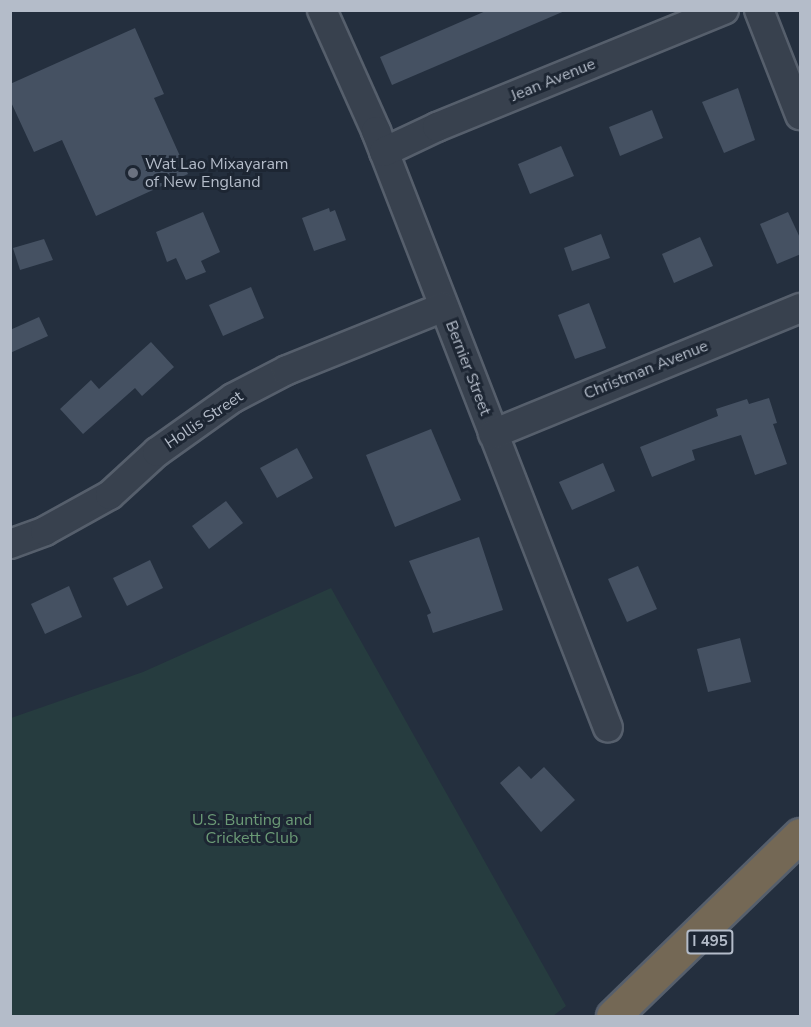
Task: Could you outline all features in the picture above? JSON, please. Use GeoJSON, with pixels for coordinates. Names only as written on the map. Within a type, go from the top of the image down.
{"type":"FeatureCollection","features":[{"type":"Feature","properties":{"kind":"highway"},"geometry":{"type":"LineString","coordinates":[[613,1017],[801,835]]}},
{"type":"Feature","properties":{"kind":"highway","name":"I 495"},"geometry":{"type":"LineString","coordinates":[[620,1017],[801,867]]}},
{"type":"Feature","properties":{"kind":"street","name":"Bernier Street"},"geometry":{"type":"LineString","coordinates":[[322,10],[384,152],[608,728]]}},
{"type":"Feature","properties":{"kind":"street","name":"Jean Avenue"},"geometry":{"type":"LineString","coordinates":[[384,152],[437,127],[724,10]]}},
{"type":"Feature","properties":{"kind":"street"},"geometry":{"type":"LineString","coordinates":[[759,10],[801,115]]}},
{"type":"Feature","properties":{"kind":"street","name":"Hollis Street"},"geometry":{"type":"LineString","coordinates":[[10,544],[45,531],[110,495],[157,452],[232,398],[287,370],[444,307]]}},
{"type":"Feature","properties":{"kind":"street","name":"Christman Avenue"},"geometry":{"type":"LineString","coordinates":[[493,434],[801,308]]}},
{"type":"Feature","properties":{"kind":"green space","name":"U.S. Bunting and Crickett Club"},"geometry":{"type":"Polygon","coordinates":[[[331,588],[566,1006],[553,1016],[11,1016],[11,718],[143,672],[331,588]]]}},
{"type":"Feature","properties":{"kind":"building"},"geometry":{"type":"Polygon","coordinates":[[[488,10],[567,10],[392,85],[380,57],[488,10]]]}},
{"type":"Feature","properties":{"kind":"building"},"geometry":{"type":"Polygon","coordinates":[[[135,28],[164,94],[154,98],[188,174],[96,216],[62,140],[34,152],[10,100],[10,84],[135,28]]]}},
{"type":"Feature","properties":{"kind":"building"},"geometry":{"type":"Polygon","coordinates":[[[738,88],[755,140],[724,153],[702,102],[738,88]]]}},
{"type":"Feature","properties":{"kind":"building"},"geometry":{"type":"Polygon","coordinates":[[[652,110],[663,138],[620,156],[609,127],[652,110]]]}},
{"type":"Feature","properties":{"kind":"building"},"geometry":{"type":"Polygon","coordinates":[[[561,146],[574,176],[530,194],[518,164],[561,146]]]}},
{"type":"Feature","properties":{"kind":"building"},"geometry":{"type":"Polygon","coordinates":[[[329,208],[330,212],[335,210],[346,240],[314,251],[302,218],[329,208]]]}},
{"type":"Feature","properties":{"kind":"building"},"geometry":{"type":"Polygon","coordinates":[[[203,212],[220,252],[201,261],[206,272],[186,280],[176,258],[167,262],[156,232],[203,212]]]}},
{"type":"Feature","properties":{"kind":"building"},"geometry":{"type":"Polygon","coordinates":[[[788,212],[801,240],[801,254],[777,264],[760,224],[788,212]]]}},
{"type":"Feature","properties":{"kind":"building"},"geometry":{"type":"Polygon","coordinates":[[[601,234],[610,258],[572,271],[564,248],[601,234]]]}},
{"type":"Feature","properties":{"kind":"building"},"geometry":{"type":"Polygon","coordinates":[[[700,237],[713,266],[674,283],[662,254],[700,237]]]}},
{"type":"Feature","properties":{"kind":"building"},"geometry":{"type":"Polygon","coordinates":[[[44,239],[53,260],[20,270],[13,248],[44,239]]]}},
{"type":"Feature","properties":{"kind":"building"},"geometry":{"type":"Polygon","coordinates":[[[251,287],[264,318],[223,336],[209,305],[251,287]]]}},
{"type":"Feature","properties":{"kind":"building"},"geometry":{"type":"Polygon","coordinates":[[[589,303],[606,348],[575,359],[558,315],[589,303]]]}},
{"type":"Feature","properties":{"kind":"building"},"geometry":{"type":"Polygon","coordinates":[[[39,317],[48,336],[10,353],[10,330],[39,317]]]}},
{"type":"Feature","properties":{"kind":"building"},"geometry":{"type":"Polygon","coordinates":[[[151,342],[174,367],[142,396],[135,388],[83,434],[60,409],[91,380],[99,389],[151,342]]]}},
{"type":"Feature","properties":{"kind":"building"},"geometry":{"type":"Polygon","coordinates":[[[769,398],[777,423],[773,424],[787,464],[755,475],[741,435],[692,450],[695,460],[652,477],[640,447],[718,416],[716,409],[747,399],[749,404],[769,398]]]}},
{"type":"Feature","properties":{"kind":"building"},"geometry":{"type":"Polygon","coordinates":[[[431,429],[461,500],[395,527],[366,455],[431,429]]]}},
{"type":"Feature","properties":{"kind":"building"},"geometry":{"type":"Polygon","coordinates":[[[297,448],[313,478],[277,498],[260,468],[297,448]]]}},
{"type":"Feature","properties":{"kind":"building"},"geometry":{"type":"Polygon","coordinates":[[[603,463],[615,491],[572,510],[559,482],[603,463]]]}},
{"type":"Feature","properties":{"kind":"building"},"geometry":{"type":"Polygon","coordinates":[[[226,501],[243,523],[209,549],[192,526],[226,501]]]}},
{"type":"Feature","properties":{"kind":"building"},"geometry":{"type":"Polygon","coordinates":[[[479,537],[503,610],[433,633],[427,615],[431,613],[409,561],[479,537]]]}},
{"type":"Feature","properties":{"kind":"building"},"geometry":{"type":"Polygon","coordinates":[[[150,560],[163,588],[127,606],[113,578],[150,560]]]}},
{"type":"Feature","properties":{"kind":"building"},"geometry":{"type":"Polygon","coordinates":[[[638,566],[657,609],[627,622],[608,579],[638,566]]]}},
{"type":"Feature","properties":{"kind":"building"},"geometry":{"type":"Polygon","coordinates":[[[69,586],[82,617],[45,634],[31,604],[69,586]]]}},
{"type":"Feature","properties":{"kind":"building"},"geometry":{"type":"Polygon","coordinates":[[[740,638],[751,682],[708,692],[697,649],[740,638]]]}},
{"type":"Feature","properties":{"kind":"building"},"geometry":{"type":"Polygon","coordinates":[[[519,766],[531,779],[544,767],[575,800],[541,832],[500,783],[519,766]]]}},
{"type":"Feature","properties":{"kind":"place","name":"Wat Lao Mixayaram of New England"},"geometry":{"type":"Point","coordinates":[133,173]}}]}
